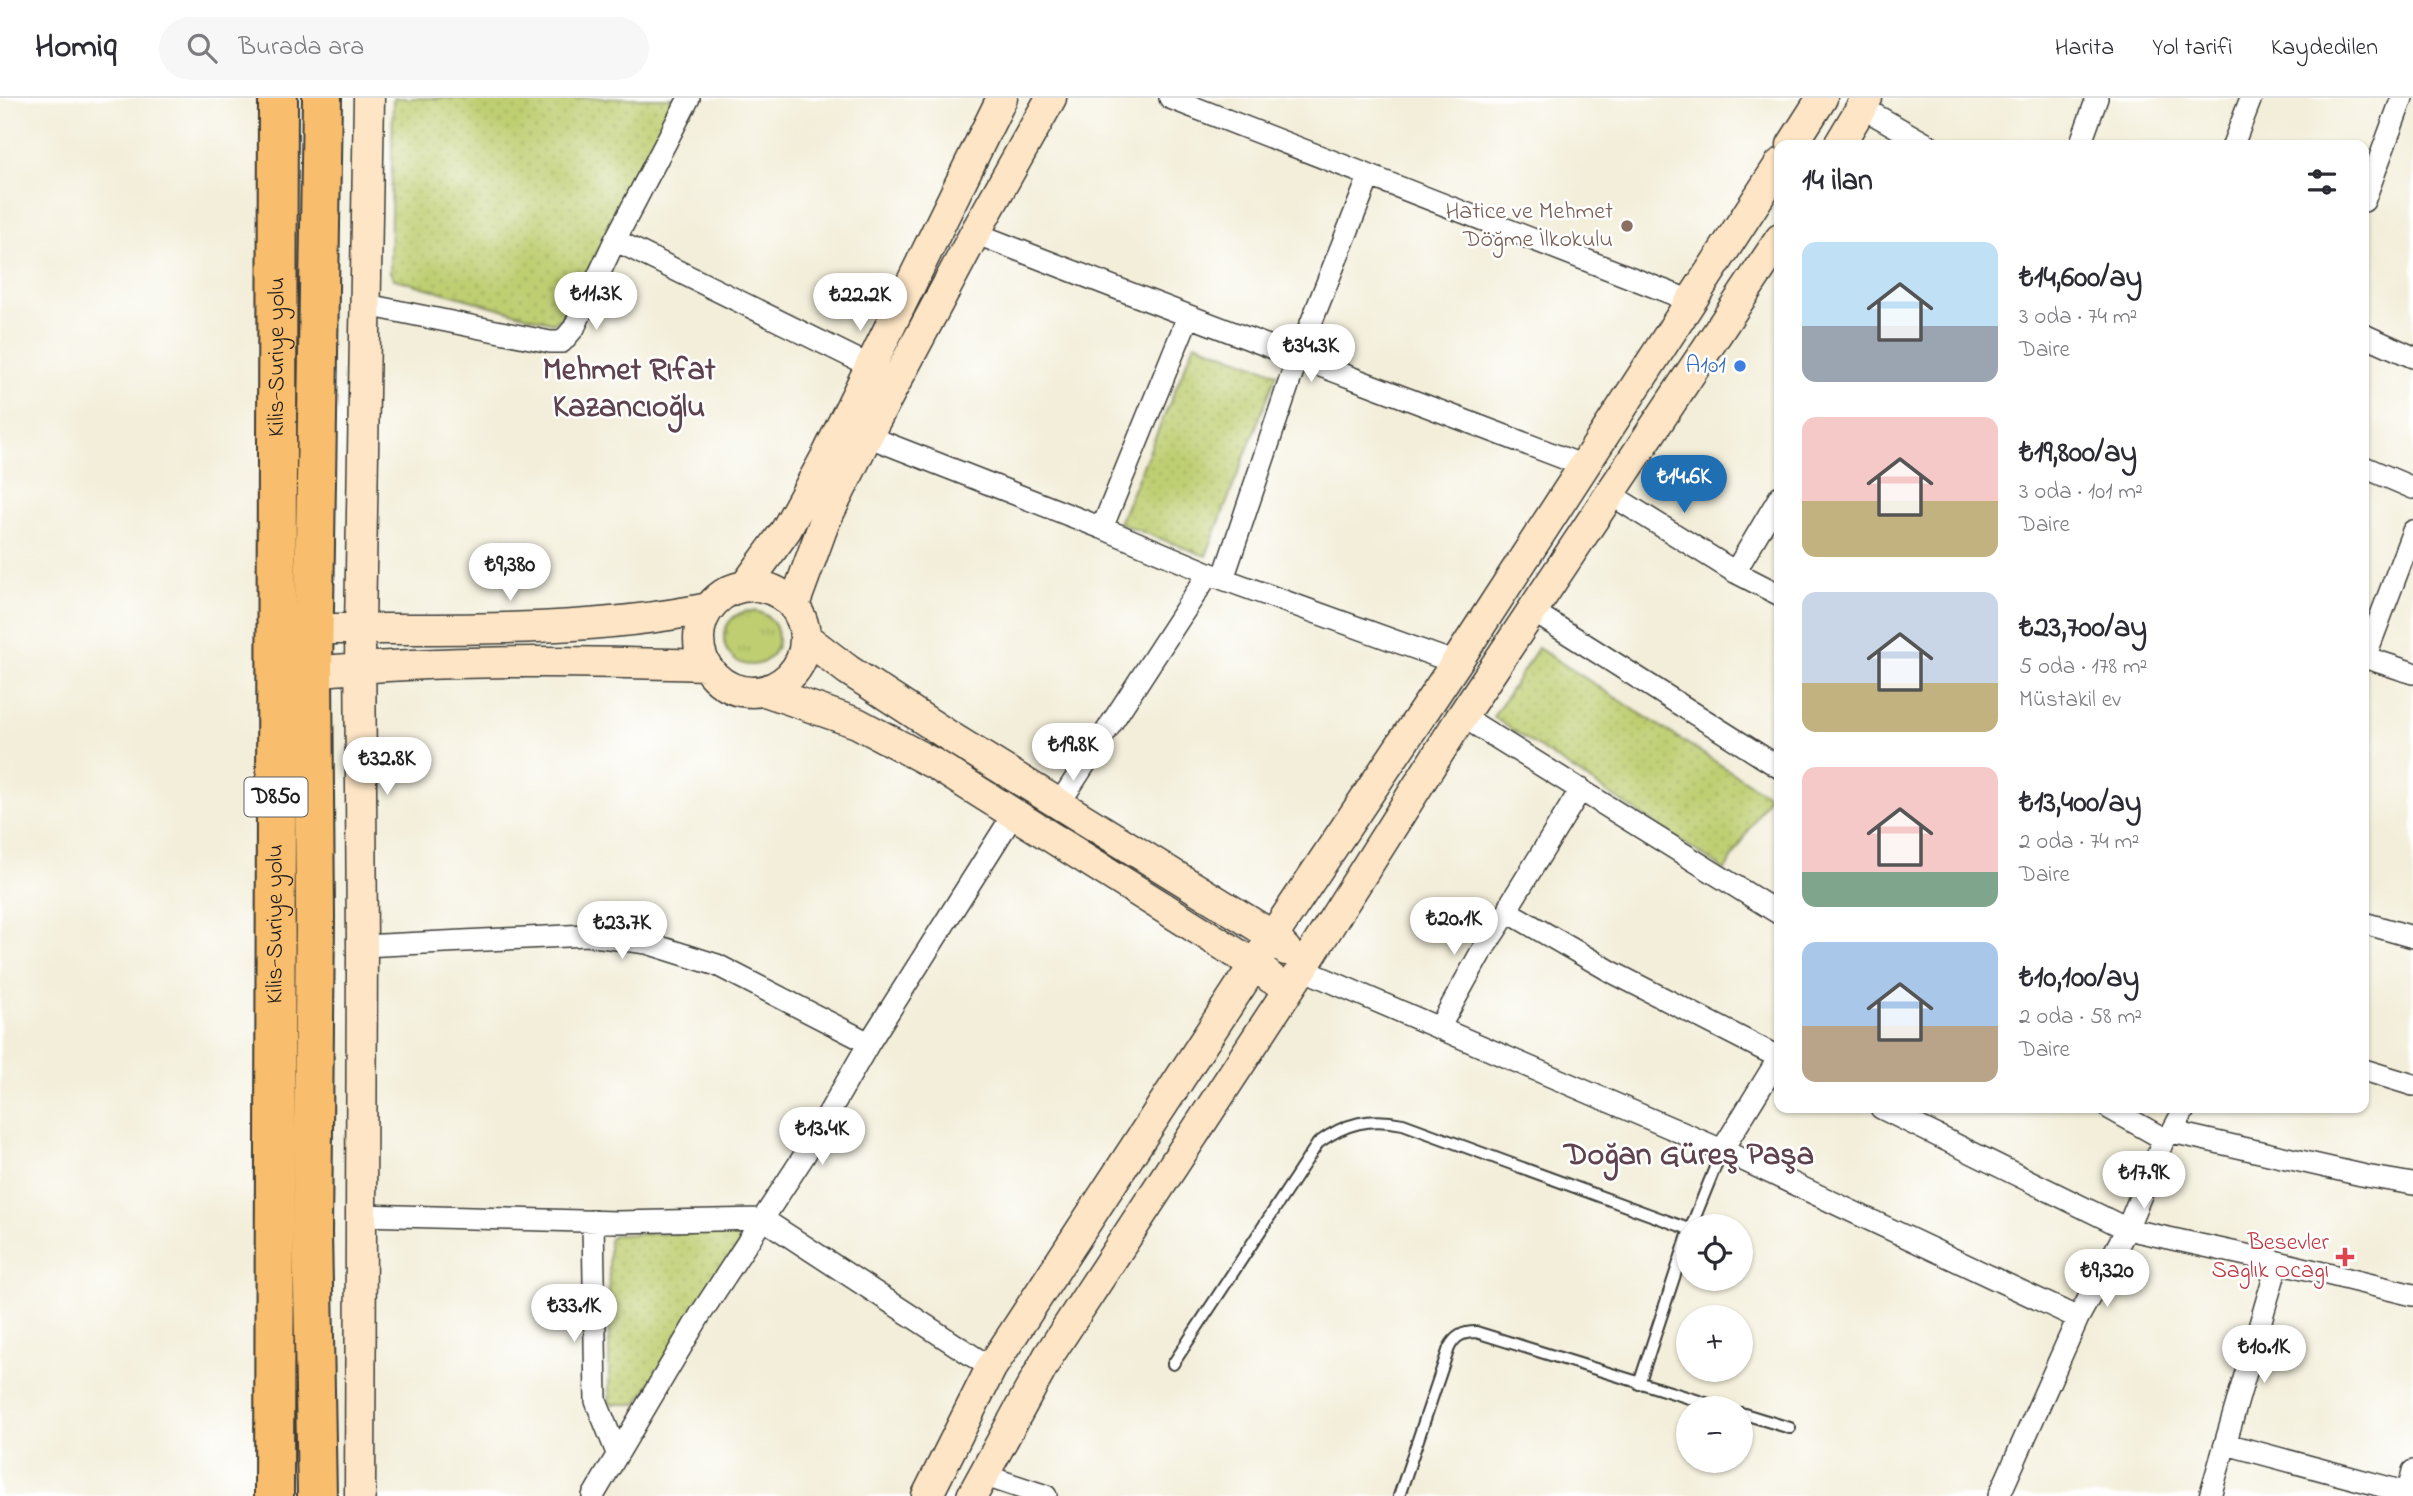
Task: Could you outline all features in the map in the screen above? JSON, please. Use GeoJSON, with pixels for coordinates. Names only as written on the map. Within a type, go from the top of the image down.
{"type":"FeatureCollection","features":[{"type":"Feature","properties":{"kind":"highway","name":"Kilis-Suriye yolu"},"geometry":{"type":"LineString","coordinates":[[274,1496],[278,98]]}},
{"type":"Feature","properties":{"kind":"highway","name":"D850"},"geometry":{"type":"LineString","coordinates":[[317,1496],[312,1233],[315,918],[313,672],[322,98]]}},
{"type":"Feature","properties":{"kind":"street"},"geometry":{"type":"LineString","coordinates":[[360,1496],[360,629],[369,98]]}},
{"type":"Feature","properties":{"kind":"street"},"geometry":{"type":"LineString","coordinates":[[367,305],[550,342],[562,342],[574,328],[615,240],[689,98]]}},
{"type":"Feature","properties":{"kind":"street"},"geometry":{"type":"LineString","coordinates":[[746,585],[786,530],[872,367],[1002,98]]}},
{"type":"Feature","properties":{"kind":"street"},"geometry":{"type":"LineString","coordinates":[[794,605],[824,523],[867,436],[975,233],[1051,98]]}},
{"type":"Feature","properties":{"kind":"street"},"geometry":{"type":"LineString","coordinates":[[1170,98],[1691,301]]}},
{"type":"Feature","properties":{"kind":"street"},"geometry":{"type":"LineString","coordinates":[[1794,140],[1822,98]]}},
{"type":"Feature","properties":{"kind":"street"},"geometry":{"type":"LineString","coordinates":[[2082,140],[2097,98]]}},
{"type":"Feature","properties":{"kind":"street"},"geometry":{"type":"LineString","coordinates":[[2235,140],[2251,98]]}},
{"type":"Feature","properties":{"kind":"street"},"geometry":{"type":"LineString","coordinates":[[2369,187],[2402,98]]}},
{"type":"Feature","properties":{"kind":"street"},"geometry":{"type":"LineString","coordinates":[[1842,140],[1864,103],[1920,140]]}},
{"type":"Feature","properties":{"kind":"street"},"geometry":{"type":"LineString","coordinates":[[927,1496],[991,1368],[1273,936],[1456,663],[1774,172]]}},
{"type":"Feature","properties":{"kind":"street"},"geometry":{"type":"LineString","coordinates":[[1059,804],[1216,576],[1298,356],[1369,177]]}},
{"type":"Feature","properties":{"kind":"street"},"geometry":{"type":"LineString","coordinates":[[975,233],[1188,317],[1298,356],[1584,466]]}},
{"type":"Feature","properties":{"kind":"street"},"geometry":{"type":"LineString","coordinates":[[615,240],[872,367]]}},
{"type":"Feature","properties":{"kind":"street"},"geometry":{"type":"LineString","coordinates":[[1046,1496],[978,1486],[1049,1355],[1462,716],[1534,612],[1774,248]]}},
{"type":"Feature","properties":{"kind":"street"},"geometry":{"type":"LineString","coordinates":[[1102,528],[1188,317]]}},
{"type":"Feature","properties":{"kind":"street"},"geometry":{"type":"LineString","coordinates":[[2369,337],[2413,357]]}},
{"type":"Feature","properties":{"kind":"street"},"geometry":{"type":"LineString","coordinates":[[867,436],[1102,528],[1216,576],[1456,663]]}},
{"type":"Feature","properties":{"kind":"street"},"geometry":{"type":"LineString","coordinates":[[2369,469],[2413,488]]}},
{"type":"Feature","properties":{"kind":"street"},"geometry":{"type":"LineString","coordinates":[[1610,494],[1735,572],[1774,592]]}},
{"type":"Feature","properties":{"kind":"street"},"geometry":{"type":"LineString","coordinates":[[1735,572],[1774,506]]}},
{"type":"Feature","properties":{"kind":"street"},"geometry":{"type":"LineString","coordinates":[[2369,651],[2403,589],[2413,531]]}},
{"type":"Feature","properties":{"kind":"street"},"geometry":{"type":"LineString","coordinates":[[746,585],[764,586],[780,593],[794,605],[802,620],[806,638],[803,656],[795,671],[781,684],[765,691],[747,692],[731,688],[716,678],[700,651],[699,636],[702,621],[719,597],[746,585]]}},
{"type":"Feature","properties":{"kind":"street"},"geometry":{"type":"LineString","coordinates":[[314,629],[528,629],[655,618],[709,608]]}},
{"type":"Feature","properties":{"kind":"street"},"geometry":{"type":"LineString","coordinates":[[1534,612],[1774,764]]}},
{"type":"Feature","properties":{"kind":"street"},"geometry":{"type":"LineString","coordinates":[[806,638],[848,670],[1273,936],[1294,979]]}},
{"type":"Feature","properties":{"kind":"street"},"geometry":{"type":"LineString","coordinates":[[2369,659],[2413,673]]}},
{"type":"Feature","properties":{"kind":"street"},"geometry":{"type":"LineString","coordinates":[[313,672],[361,667],[549,661],[706,665]]}},
{"type":"Feature","properties":{"kind":"street"},"geometry":{"type":"LineString","coordinates":[[765,691],[857,723],[936,765],[1255,965],[1439,1028],[1722,1150],[2078,1318]]}},
{"type":"Feature","properties":{"kind":"street"},"geometry":{"type":"LineString","coordinates":[[1462,716],[1774,910]]}},
{"type":"Feature","properties":{"kind":"street"},"geometry":{"type":"LineString","coordinates":[[1439,1028],[1480,954],[1509,911],[1512,901],[1581,789]]}},
{"type":"Feature","properties":{"kind":"street"},"geometry":{"type":"LineString","coordinates":[[593,1496],[700,1315],[804,1156],[869,1043],[1013,815]]}},
{"type":"Feature","properties":{"kind":"street"},"geometry":{"type":"LineString","coordinates":[[1509,911],[1612,972],[1774,1054]]}},
{"type":"Feature","properties":{"kind":"street"},"geometry":{"type":"LineString","coordinates":[[2369,924],[2413,937]]}},
{"type":"Feature","properties":{"kind":"street"},"geometry":{"type":"LineString","coordinates":[[362,946],[587,935],[648,943],[717,965],[869,1043]]}},
{"type":"Feature","properties":{"kind":"street"},"geometry":{"type":"LineString","coordinates":[[1722,1150],[1774,1065]]}},
{"type":"Feature","properties":{"kind":"street"},"geometry":{"type":"LineString","coordinates":[[2369,1072],[2413,1085]]}},
{"type":"Feature","properties":{"kind":"street"},"geometry":{"type":"LineString","coordinates":[[1891,1113],[2127,1229],[2413,1295]]}},
{"type":"Feature","properties":{"kind":"street"},"geometry":{"type":"LineString","coordinates":[[2120,1113],[2168,1135],[2413,1184]]}},
{"type":"Feature","properties":{"kind":"street"},"geometry":{"type":"LineString","coordinates":[[1998,1496],[2078,1318],[2127,1229],[2168,1135],[2182,1113]]}},
{"type":"Feature","properties":{"kind":"street"},"geometry":{"type":"LineString","coordinates":[[361,1215],[593,1221],[763,1219],[991,1368]]}},
{"type":"Feature","properties":{"kind":"street"},"geometry":{"type":"LineString","coordinates":[[593,1221],[596,1401],[617,1453]]}},
{"type":"Feature","properties":{"kind":"street"},"geometry":{"type":"LineString","coordinates":[[2210,1496],[2278,1262]]}},
{"type":"Feature","properties":{"kind":"street"},"geometry":{"type":"LineString","coordinates":[[2226,1444],[2408,1494],[2413,1471]]}},
{"type":"Feature","properties":{"kind":"lane"},"geometry":{"type":"LineString","coordinates":[[1173,1364],[1318,1143],[1341,1128],[1354,1124],[1379,1121],[1403,1124],[1676,1224]]}},
{"type":"Feature","properties":{"kind":"lane"},"geometry":{"type":"LineString","coordinates":[[1695,1214],[1722,1150]]}},
{"type":"Feature","properties":{"kind":"lane"},"geometry":{"type":"LineString","coordinates":[[1639,1384],[1676,1269]]}},
{"type":"Feature","properties":{"kind":"lane"},"geometry":{"type":"LineString","coordinates":[[1399,1496],[1450,1348],[1456,1337],[1462,1334],[1476,1332],[1680,1396]]}},
{"type":"Feature","properties":{"kind":"lane"},"geometry":{"type":"LineString","coordinates":[[1753,1417],[1790,1428]]}},
{"type":"Feature","properties":{"kind":"green space"},"geometry":{"type":"Polygon","coordinates":[[[393,98],[677,98],[564,317],[553,323],[394,279],[390,272],[393,98]]]}},
{"type":"Feature","properties":{"kind":"green space"},"geometry":{"type":"Polygon","coordinates":[[[1195,343],[1277,373],[1206,556],[1119,523],[1195,343]]]}},
{"type":"Feature","properties":{"kind":"green space"},"geometry":{"type":"Polygon","coordinates":[[[751,611],[770,619],[778,638],[770,657],[751,665],[732,657],[724,638],[732,619],[751,611]]]}},
{"type":"Feature","properties":{"kind":"green space"},"geometry":{"type":"Polygon","coordinates":[[[1538,648],[1769,796],[1725,870],[1493,717],[1538,648]]]}},
{"type":"Feature","properties":{"kind":"green space"},"geometry":{"type":"Polygon","coordinates":[[[732,1231],[739,1235],[740,1243],[637,1404],[612,1404],[609,1401],[609,1240],[614,1235],[732,1231]]]}},
{"type":"Feature","properties":{"kind":"place","name":"Hatice ve Mehmet Döğme İlkokulu"},"geometry":{"type":"Point","coordinates":[1627,226]}},
{"type":"Feature","properties":{"kind":"place","name":"A101"},"geometry":{"type":"Point","coordinates":[1740,366]}},
{"type":"Feature","properties":{"kind":"place","name":"Besevler Saglık Ocagı"},"geometry":{"type":"Point","coordinates":[2345,1257]}},
{"type":"Feature","properties":{"kind":"district","name":"Mehmet Rıfat Kazancıoğlu"},"geometry":{"type":"Point","coordinates":[629,390]}},
{"type":"Feature","properties":{"kind":"district","name":"Doğan Güreş Paşa"},"geometry":{"type":"Point","coordinates":[1689,1156]}}]}
